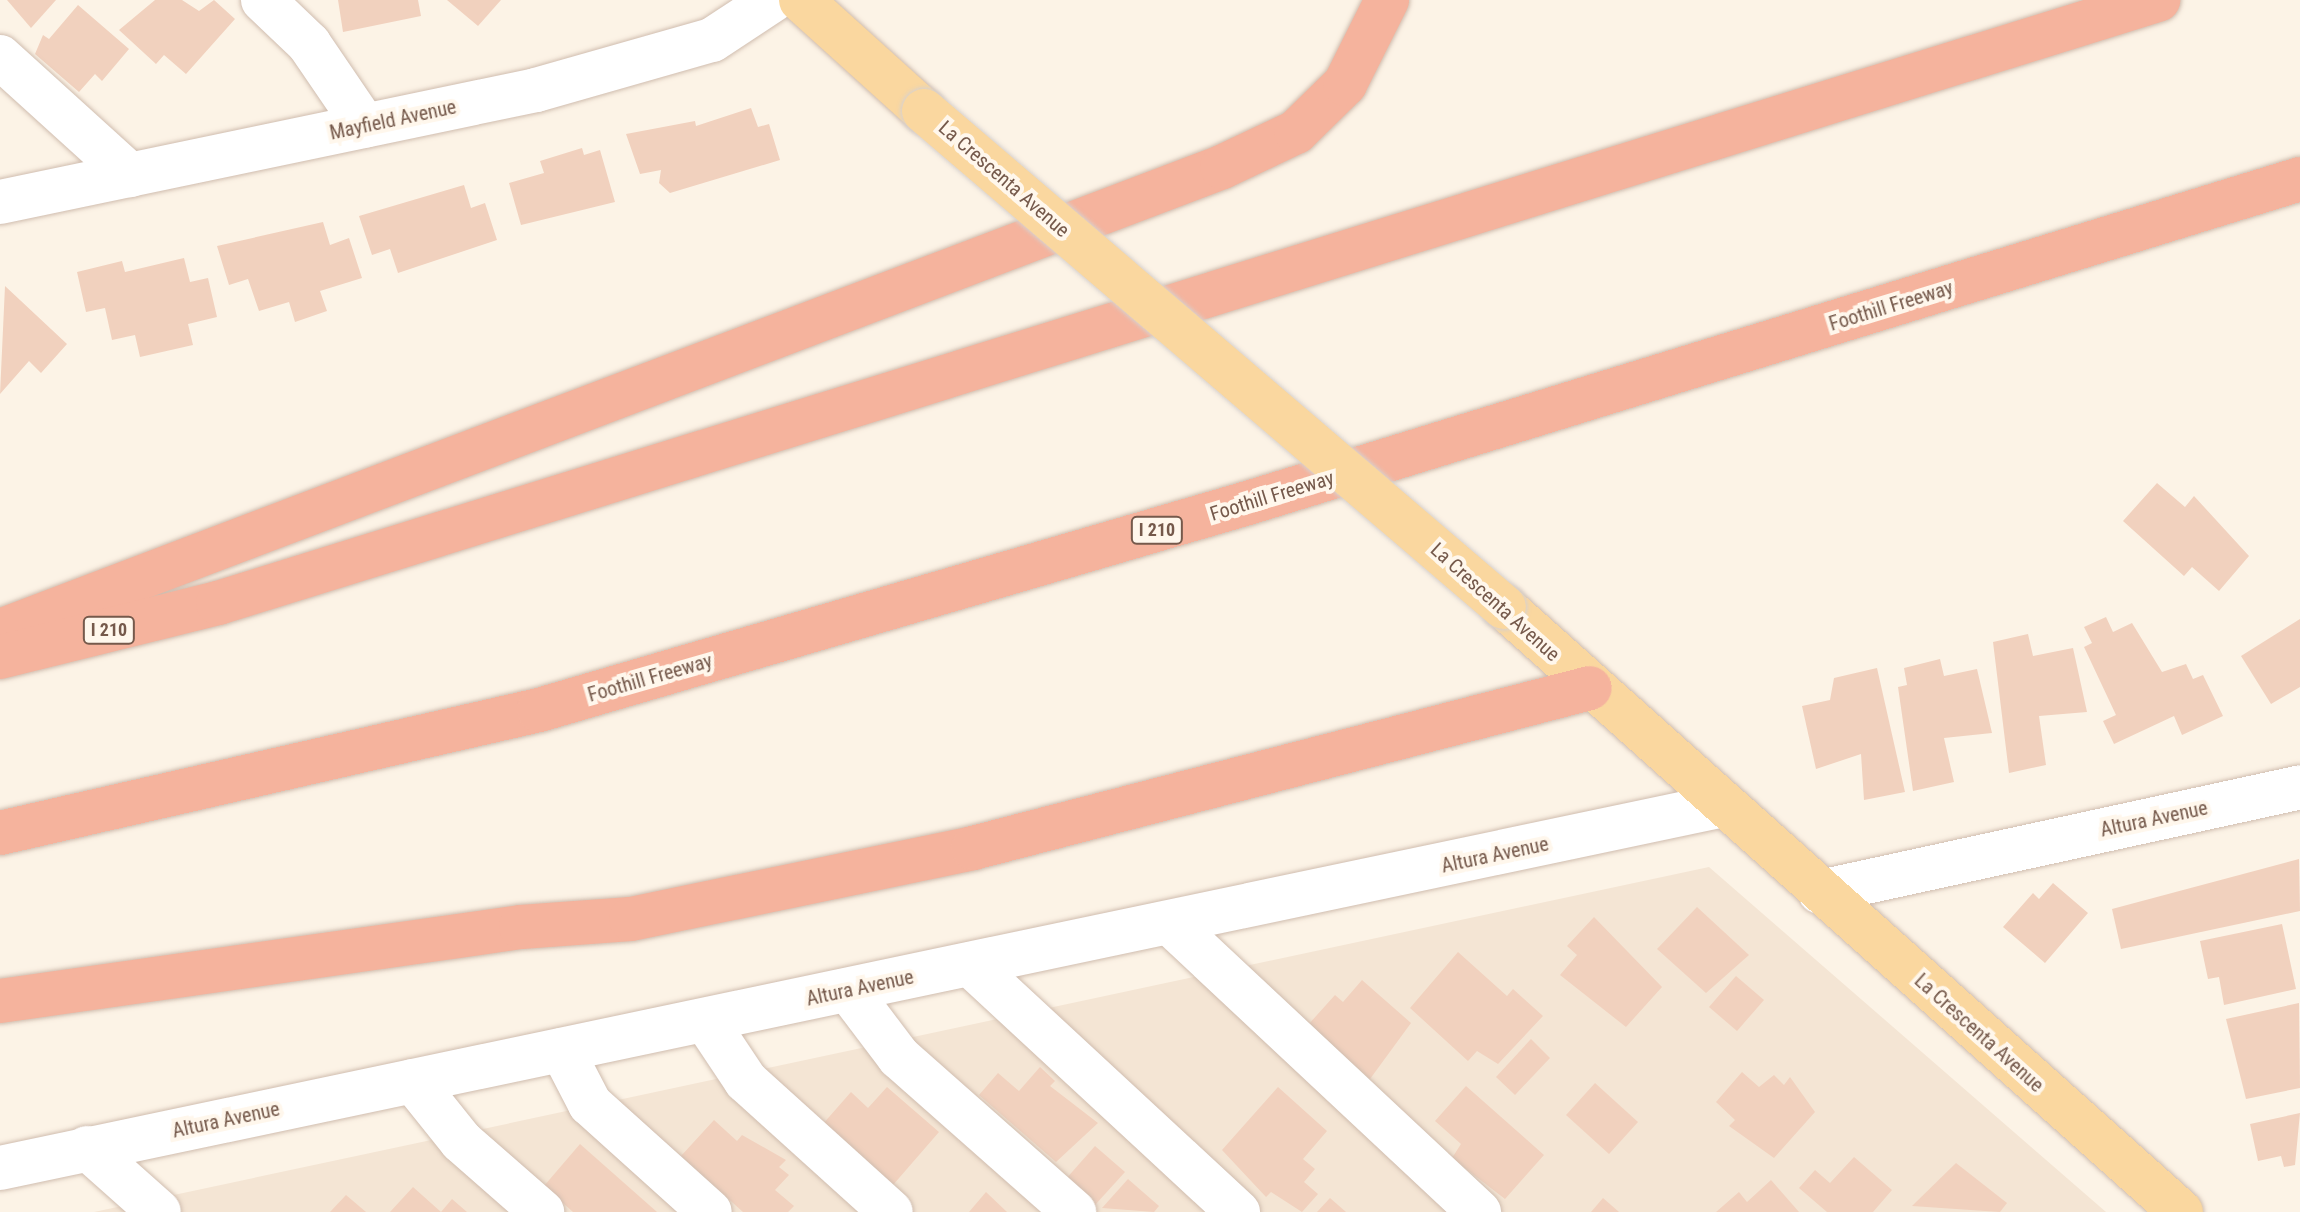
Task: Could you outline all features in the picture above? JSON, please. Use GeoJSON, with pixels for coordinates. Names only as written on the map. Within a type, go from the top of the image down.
{"type":"FeatureCollection","features":[{"type":"Feature","properties":{"kind":"highway"},"geometry":{"type":"LineString","coordinates":[[0,631],[1222,167],[1296,132],[1345,84],[1387,0]]}},
{"type":"Feature","properties":{"kind":"highway","name":"I 210"},"geometry":{"type":"LineString","coordinates":[[0,657],[233,599],[2158,0]]}},
{"type":"Feature","properties":{"kind":"highway","name":"Foothill Freeway"},"geometry":{"type":"LineString","coordinates":[[0,833],[539,710],[1267,498],[2300,179]]}},
{"type":"Feature","properties":{"kind":"highway"},"geometry":{"type":"LineString","coordinates":[[0,1001],[521,927],[631,919],[973,848],[1590,688]]}},
{"type":"Feature","properties":{"kind":"main road","name":"La Crescenta Avenue"},"geometry":{"type":"LineString","coordinates":[[801,0],[924,111],[1504,607],[1720,806],[2181,1212]]}},
{"type":"Feature","properties":{"kind":"street"},"geometry":{"type":"LineString","coordinates":[[263,0],[309,44],[365,126]]}},
{"type":"Feature","properties":{"kind":"street","name":"Mayfield Avenue"},"geometry":{"type":"LineString","coordinates":[[0,202],[536,90],[712,40],[773,0]]}},
{"type":"Feature","properties":{"kind":"street"},"geometry":{"type":"LineString","coordinates":[[0,57],[130,175]]}},
{"type":"Feature","properties":{"kind":"street","name":"Altura Avenue"},"geometry":{"type":"LineString","coordinates":[[1820,892],[2300,787]]}},
{"type":"Feature","properties":{"kind":"street","name":"Altura Avenue"},"geometry":{"type":"LineString","coordinates":[[0,1168],[1171,924],[1720,806]]}},
{"type":"Feature","properties":{"kind":"street"},"geometry":{"type":"LineString","coordinates":[[1171,924],[1479,1212]]}},
{"type":"Feature","properties":{"kind":"street"},"geometry":{"type":"LineString","coordinates":[[971,965],[1238,1212]]}},
{"type":"Feature","properties":{"kind":"street"},"geometry":{"type":"LineString","coordinates":[[849,991],[899,1057],[1074,1212]]}},
{"type":"Feature","properties":{"kind":"street"},"geometry":{"type":"LineString","coordinates":[[706,1021],[746,1081],[891,1212]]}},
{"type":"Feature","properties":{"kind":"street"},"geometry":{"type":"LineString","coordinates":[[562,1050],[590,1104],[710,1212]]}},
{"type":"Feature","properties":{"kind":"street"},"geometry":{"type":"LineString","coordinates":[[413,1081],[461,1141],[542,1212]]}},
{"type":"Feature","properties":{"kind":"street"},"geometry":{"type":"LineString","coordinates":[[87,1148],[159,1212]]}},
{"type":"Feature","properties":{"kind":"shaded area"},"geometry":{"type":"Polygon","coordinates":[[[1709,867],[2106,1212],[94,1212],[1709,867]]]}},
{"type":"Feature","properties":{"kind":"building"},"geometry":{"type":"Polygon","coordinates":[[[7,0],[56,0],[31,28],[7,0]]]}},
{"type":"Feature","properties":{"kind":"building"},"geometry":{"type":"Polygon","coordinates":[[[155,0],[182,0],[199,11],[214,0],[235,19],[186,74],[164,55],[156,64],[119,30],[155,0]]]}},
{"type":"Feature","properties":{"kind":"building"},"geometry":{"type":"Polygon","coordinates":[[[338,0],[418,0],[421,16],[343,32],[338,0]]]}},
{"type":"Feature","properties":{"kind":"building"},"geometry":{"type":"Polygon","coordinates":[[[447,0],[501,0],[478,26],[447,0]]]}},
{"type":"Feature","properties":{"kind":"building"},"geometry":{"type":"Polygon","coordinates":[[[78,5],[129,49],[102,81],[95,74],[79,92],[35,54],[43,35],[49,39],[78,5]]]}},
{"type":"Feature","properties":{"kind":"building"},"geometry":{"type":"Polygon","coordinates":[[[751,108],[758,127],[769,124],[780,160],[670,193],[659,183],[661,170],[640,174],[626,134],[695,121],[696,126],[751,108]]]}},
{"type":"Feature","properties":{"kind":"building"},"geometry":{"type":"Polygon","coordinates":[[[582,148],[584,155],[600,150],[615,202],[521,225],[509,183],[544,173],[540,161],[582,148]]]}},
{"type":"Feature","properties":{"kind":"building"},"geometry":{"type":"Polygon","coordinates":[[[464,185],[471,208],[485,203],[497,240],[398,273],[390,249],[372,255],[359,216],[464,185]]]}},
{"type":"Feature","properties":{"kind":"building"},"geometry":{"type":"Polygon","coordinates":[[[323,222],[330,245],[349,238],[362,278],[320,291],[327,311],[295,322],[289,302],[259,311],[248,279],[229,285],[217,246],[323,222]]]}},
{"type":"Feature","properties":{"kind":"building"},"geometry":{"type":"Polygon","coordinates":[[[184,258],[190,282],[208,278],[217,317],[188,324],[193,345],[140,357],[135,335],[112,340],[105,308],[86,312],[77,272],[122,261],[125,272],[184,258]]]}},
{"type":"Feature","properties":{"kind":"building"},"geometry":{"type":"Polygon","coordinates":[[[5,286],[67,344],[41,373],[29,361],[0,394],[5,286]]]}},
{"type":"Feature","properties":{"kind":"building"},"geometry":{"type":"Polygon","coordinates":[[[2157,483],[2185,507],[2194,496],[2249,556],[2219,591],[2192,567],[2184,576],[2123,521],[2157,483]]]}},
{"type":"Feature","properties":{"kind":"building"},"geometry":{"type":"Polygon","coordinates":[[[2106,617],[2113,632],[2132,623],[2162,672],[2186,664],[2193,679],[2203,675],[2223,716],[2182,735],[2174,716],[2114,744],[2103,721],[2116,715],[2084,647],[2092,643],[2084,627],[2106,617]]]}},
{"type":"Feature","properties":{"kind":"building"},"geometry":{"type":"Polygon","coordinates":[[[2300,619],[2300,687],[2271,704],[2241,656],[2300,619]]]}},
{"type":"Feature","properties":{"kind":"building"},"geometry":{"type":"Polygon","coordinates":[[[2028,634],[2033,656],[2073,648],[2087,712],[2039,716],[2046,765],[2009,773],[1993,642],[2028,634]]]}},
{"type":"Feature","properties":{"kind":"building"},"geometry":{"type":"Polygon","coordinates":[[[1940,659],[1944,676],[1977,669],[1992,733],[1944,738],[1954,782],[1913,791],[1898,687],[1907,685],[1904,668],[1940,659]]]}},
{"type":"Feature","properties":{"kind":"building"},"geometry":{"type":"Polygon","coordinates":[[[1877,668],[1905,792],[1864,800],[1861,754],[1816,769],[1802,706],[1830,700],[1834,678],[1877,668]]]}},
{"type":"Feature","properties":{"kind":"building"},"geometry":{"type":"Polygon","coordinates":[[[2299,859],[2300,911],[2121,949],[2112,909],[2299,859]]]}},
{"type":"Feature","properties":{"kind":"building"},"geometry":{"type":"Polygon","coordinates":[[[2053,883],[2088,913],[2045,963],[2003,927],[2033,893],[2039,899],[2053,883]]]}},
{"type":"Feature","properties":{"kind":"building"},"geometry":{"type":"Polygon","coordinates":[[[1697,907],[1749,955],[1706,993],[1657,949],[1697,907]]]}},
{"type":"Feature","properties":{"kind":"building"},"geometry":{"type":"Polygon","coordinates":[[[1594,917],[1662,987],[1626,1027],[1560,975],[1577,955],[1567,946],[1594,917]]]}},
{"type":"Feature","properties":{"kind":"building"},"geometry":{"type":"Polygon","coordinates":[[[2282,924],[2296,989],[2224,1005],[2219,977],[2208,979],[2200,941],[2282,924]]]}},
{"type":"Feature","properties":{"kind":"building"},"geometry":{"type":"Polygon","coordinates":[[[1458,952],[1507,996],[1513,989],[1543,1016],[1498,1064],[1477,1051],[1468,1061],[1410,1008],[1458,952]]]}},
{"type":"Feature","properties":{"kind":"building"},"geometry":{"type":"Polygon","coordinates":[[[1736,976],[1764,1000],[1737,1031],[1709,1007],[1736,976]]]}},
{"type":"Feature","properties":{"kind":"building"},"geometry":{"type":"Polygon","coordinates":[[[1362,980],[1411,1023],[1370,1079],[1308,1025],[1335,995],[1343,1002],[1362,980]]]}},
{"type":"Feature","properties":{"kind":"building"},"geometry":{"type":"Polygon","coordinates":[[[2299,1003],[2300,1088],[2246,1099],[2226,1019],[2299,1003]]]}},
{"type":"Feature","properties":{"kind":"building"},"geometry":{"type":"Polygon","coordinates":[[[1531,1039],[1550,1058],[1515,1095],[1496,1077],[1531,1039]]]}},
{"type":"Feature","properties":{"kind":"building"},"geometry":{"type":"Polygon","coordinates":[[[1040,1067],[1055,1081],[1050,1086],[1098,1123],[1056,1162],[979,1095],[998,1073],[1019,1091],[1040,1067]]]}},
{"type":"Feature","properties":{"kind":"building"},"geometry":{"type":"Polygon","coordinates":[[[1742,1072],[1759,1087],[1774,1075],[1784,1085],[1790,1077],[1815,1112],[1774,1158],[1729,1126],[1735,1120],[1716,1102],[1742,1072]]]}},
{"type":"Feature","properties":{"kind":"building"},"geometry":{"type":"Polygon","coordinates":[[[1595,1083],[1638,1122],[1609,1154],[1566,1115],[1595,1083]]]}},
{"type":"Feature","properties":{"kind":"building"},"geometry":{"type":"Polygon","coordinates":[[[1466,1086],[1544,1155],[1505,1199],[1452,1158],[1461,1144],[1435,1121],[1466,1086]]]}},
{"type":"Feature","properties":{"kind":"building"},"geometry":{"type":"Polygon","coordinates":[[[887,1087],[939,1132],[893,1185],[822,1125],[851,1092],[868,1108],[887,1087]]]}},
{"type":"Feature","properties":{"kind":"building"},"geometry":{"type":"Polygon","coordinates":[[[1278,1087],[1327,1131],[1303,1159],[1315,1169],[1304,1182],[1318,1194],[1302,1212],[1271,1192],[1266,1197],[1222,1150],[1278,1087]]]}},
{"type":"Feature","properties":{"kind":"building"},"geometry":{"type":"Polygon","coordinates":[[[2300,1113],[2295,1165],[2284,1167],[2281,1156],[2258,1161],[2250,1124],[2300,1113]]]}},
{"type":"Feature","properties":{"kind":"building"},"geometry":{"type":"Polygon","coordinates":[[[714,1120],[737,1141],[742,1135],[786,1160],[779,1167],[789,1175],[775,1190],[794,1206],[788,1212],[743,1212],[681,1156],[714,1120]]]}},
{"type":"Feature","properties":{"kind":"building"},"geometry":{"type":"Polygon","coordinates":[[[580,1144],[657,1212],[573,1212],[544,1186],[580,1144]]]}},
{"type":"Feature","properties":{"kind":"building"},"geometry":{"type":"Polygon","coordinates":[[[1095,1146],[1125,1172],[1095,1205],[1065,1180],[1095,1146]]]}},
{"type":"Feature","properties":{"kind":"building"},"geometry":{"type":"Polygon","coordinates":[[[1854,1157],[1892,1190],[1873,1212],[1827,1212],[1799,1188],[1815,1170],[1830,1183],[1854,1157]]]}},
{"type":"Feature","properties":{"kind":"building"},"geometry":{"type":"Polygon","coordinates":[[[1956,1163],[2007,1203],[2000,1212],[1912,1206],[1956,1163]]]}},
{"type":"Feature","properties":{"kind":"building"},"geometry":{"type":"Polygon","coordinates":[[[1128,1179],[1159,1206],[1154,1212],[1102,1208],[1128,1179]]]}},
{"type":"Feature","properties":{"kind":"building"},"geometry":{"type":"Polygon","coordinates":[[[1771,1180],[1799,1212],[1716,1212],[1739,1192],[1747,1202],[1771,1180]]]}},
{"type":"Feature","properties":{"kind":"building"},"geometry":{"type":"Polygon","coordinates":[[[413,1187],[441,1212],[390,1212],[413,1187]]]}},
{"type":"Feature","properties":{"kind":"building"},"geometry":{"type":"Polygon","coordinates":[[[986,1192],[1007,1212],[969,1212],[986,1192]]]}},
{"type":"Feature","properties":{"kind":"building"},"geometry":{"type":"Polygon","coordinates":[[[346,1195],[366,1212],[330,1212],[346,1195]]]}},
{"type":"Feature","properties":{"kind":"building"},"geometry":{"type":"Polygon","coordinates":[[[1330,1198],[1346,1212],[1317,1212],[1330,1198]]]}},
{"type":"Feature","properties":{"kind":"building"},"geometry":{"type":"Polygon","coordinates":[[[1603,1198],[1619,1212],[1591,1212],[1603,1198]]]}},
{"type":"Feature","properties":{"kind":"building"},"geometry":{"type":"Polygon","coordinates":[[[452,1199],[467,1212],[441,1212],[452,1199]]]}}]}
